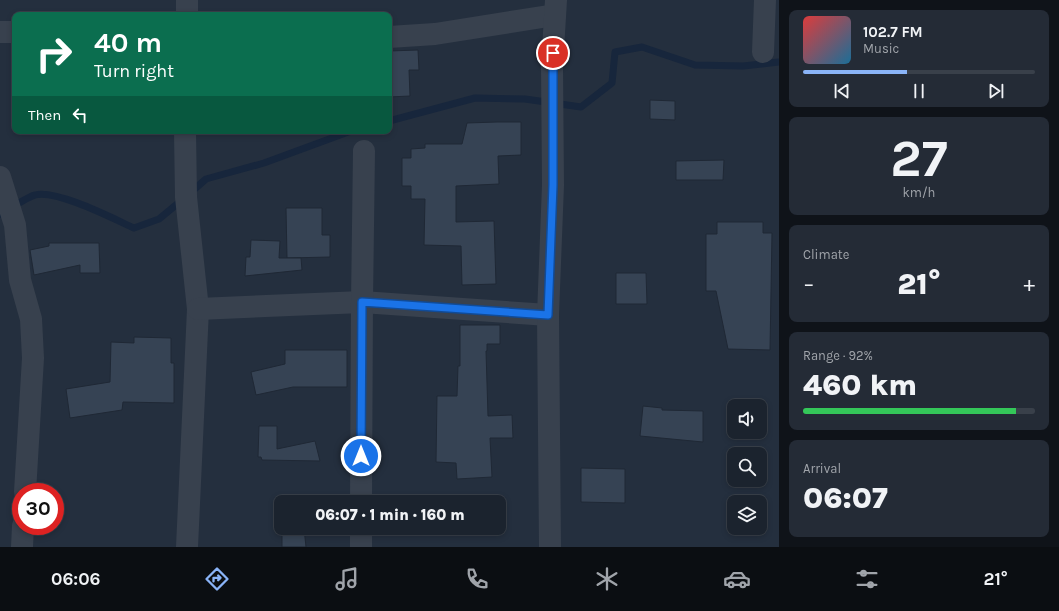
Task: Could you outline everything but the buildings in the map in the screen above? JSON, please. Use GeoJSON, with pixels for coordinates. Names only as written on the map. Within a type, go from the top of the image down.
{"type":"FeatureCollection","features":[{"type":"Feature","properties":{"kind":"street"},"geometry":{"type":"LineString","coordinates":[[187,0],[187,12]]}},
{"type":"Feature","properties":{"kind":"street"},"geometry":{"type":"LineString","coordinates":[[763,52],[765,0]]}},
{"type":"Feature","properties":{"kind":"street"},"geometry":{"type":"LineString","coordinates":[[392,37],[435,34],[556,8],[552,66],[553,185],[548,315],[550,547]]}},
{"type":"Feature","properties":{"kind":"street"},"geometry":{"type":"LineString","coordinates":[[0,32],[12,32]]}},
{"type":"Feature","properties":{"kind":"street"},"geometry":{"type":"LineString","coordinates":[[185,134],[186,197],[198,308],[187,547]]}},
{"type":"Feature","properties":{"kind":"street"},"geometry":{"type":"LineString","coordinates":[[361,495],[364,151]]}},
{"type":"Feature","properties":{"kind":"street"},"geometry":{"type":"LineString","coordinates":[[0,177],[14,225],[20,280],[31,319],[33,358],[26,483]]}},
{"type":"Feature","properties":{"kind":"street"},"geometry":{"type":"LineString","coordinates":[[198,308],[362,302],[548,315]]}},
{"type":"Feature","properties":{"kind":"street"},"geometry":{"type":"LineString","coordinates":[[22,547],[23,535]]}},
{"type":"Feature","properties":{"kind":"street"},"geometry":{"type":"LineString","coordinates":[[361,535],[361,547]]}},
{"type":"Feature","properties":{"kind":"waterway"},"geometry":{"type":"LineString","coordinates":[[392,120],[475,98],[525,99],[581,107],[612,83],[615,52],[642,47],[695,65],[743,66],[779,62]]}},
{"type":"Feature","properties":{"kind":"waterway"},"geometry":{"type":"LineString","coordinates":[[190,193],[206,179],[264,163],[343,134]]}},
{"type":"Feature","properties":{"kind":"waterway"},"geometry":{"type":"LineString","coordinates":[[0,214],[32,196],[44,194],[70,200],[134,228],[159,219],[182,200]]}},
{"type":"Feature","properties":{"kind":"route"},"geometry":{"type":"LineString","coordinates":[[361,456],[362,302],[548,315],[553,185],[553,53]]}}]}
